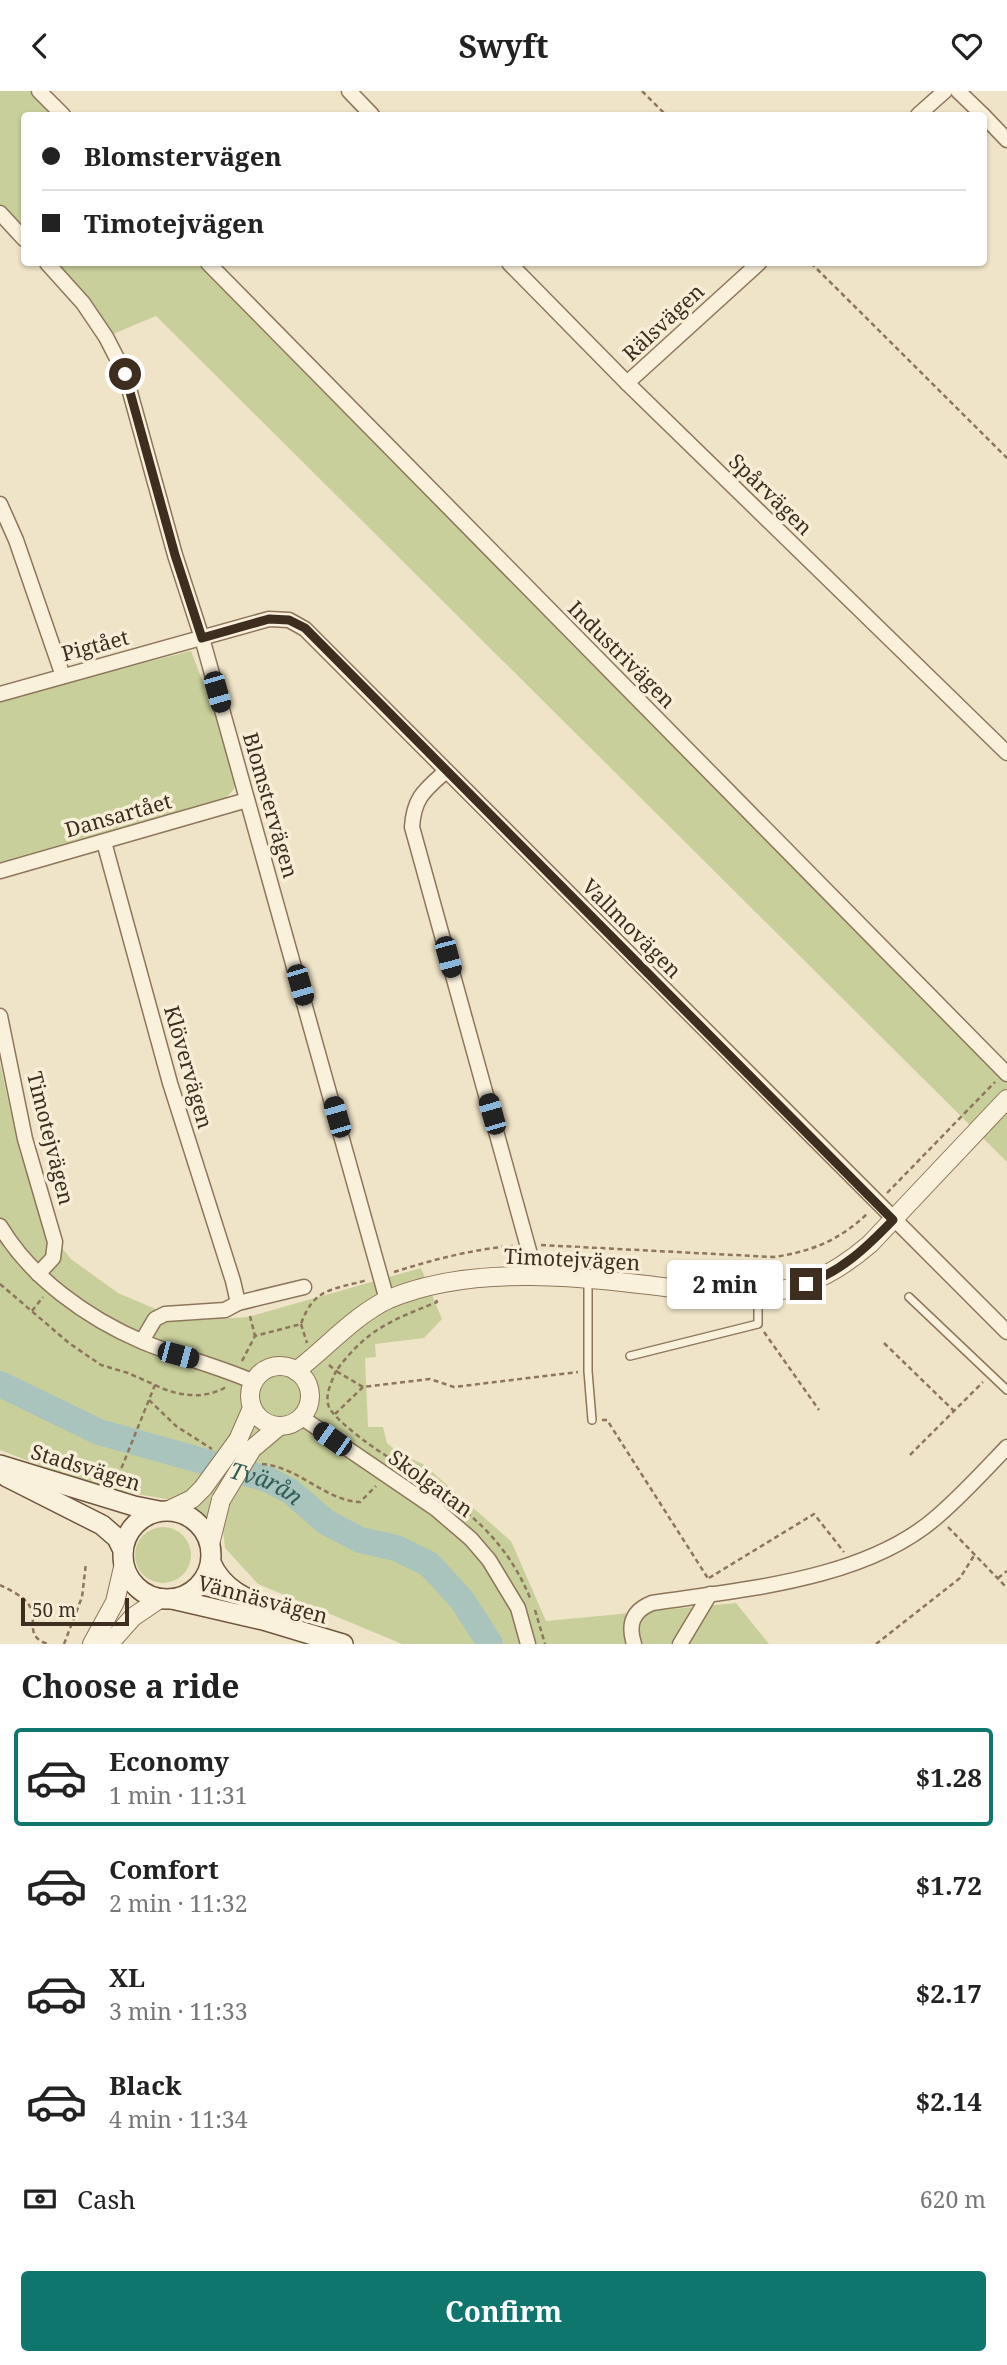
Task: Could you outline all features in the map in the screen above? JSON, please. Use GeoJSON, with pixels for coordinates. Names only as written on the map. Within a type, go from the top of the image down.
{"type":"FeatureCollection","features":[{"type":"Feature","properties":{"kind":"main road","name":"Stadsvägen"},"geometry":{"type":"LineString","coordinates":[[0,1465],[134,1506],[165,1511]]}},
{"type":"Feature","properties":{"kind":"main road","name":"Stadsvägen"},"geometry":{"type":"LineString","coordinates":[[0,1473],[102,1525],[117,1538],[123,1556]]}},
{"type":"Feature","properties":{"kind":"main road"},"geometry":{"type":"LineString","coordinates":[[165,1511],[183,1513],[195,1521],[205,1531],[211,1554],[201,1583],[182,1596],[166,1599],[141,1590],[127,1573],[123,1556],[127,1536],[135,1524],[146,1515],[165,1511]]}},
{"type":"Feature","properties":{"kind":"main road","name":"Vännäsvägen"},"geometry":{"type":"LineString","coordinates":[[211,1554],[216,1575],[229,1589],[345,1644]]}},
{"type":"Feature","properties":{"kind":"main road","name":"Vännäsvägen"},"geometry":{"type":"LineString","coordinates":[[166,1599],[263,1620],[345,1644]]}},
{"type":"Feature","properties":{"kind":"street"},"geometry":{"type":"LineString","coordinates":[[39,91],[60,112]]}},
{"type":"Feature","properties":{"kind":"street"},"geometry":{"type":"LineString","coordinates":[[349,91],[369,112]]}},
{"type":"Feature","properties":{"kind":"street"},"geometry":{"type":"LineString","coordinates":[[922,112],[945,91]]}},
{"type":"Feature","properties":{"kind":"street"},"geometry":{"type":"LineString","coordinates":[[958,91],[979,112]]}},
{"type":"Feature","properties":{"kind":"street"},"geometry":{"type":"LineString","coordinates":[[987,120],[1007,140]]}},
{"type":"Feature","properties":{"kind":"street"},"geometry":{"type":"LineString","coordinates":[[0,213],[21,236]]}},
{"type":"Feature","properties":{"kind":"street","name":"Blomstervägen"},"geometry":{"type":"LineString","coordinates":[[50,266],[83,303],[106,337],[125,374],[175,555],[202,638],[387,1300]]}},
{"type":"Feature","properties":{"kind":"street","name":"Industrivägen"},"geometry":{"type":"LineString","coordinates":[[211,266],[1006,1073]]}},
{"type":"Feature","properties":{"kind":"street","name":"Spårvägen"},"geometry":{"type":"LineString","coordinates":[[512,266],[627,383],[1007,753]]}},
{"type":"Feature","properties":{"kind":"street","name":"Rälsvägen"},"geometry":{"type":"LineString","coordinates":[[627,383],[756,266]]}},
{"type":"Feature","properties":{"kind":"street"},"geometry":{"type":"LineString","coordinates":[[0,504],[16,540],[64,676]]}},
{"type":"Feature","properties":{"kind":"street","name":"Vallmovägen"},"geometry":{"type":"LineString","coordinates":[[202,638],[269,619],[289,620],[305,628],[1007,1332]]}},
{"type":"Feature","properties":{"kind":"street","name":"Pigtået"},"geometry":{"type":"LineString","coordinates":[[0,694],[202,638]]}},
{"type":"Feature","properties":{"kind":"street"},"geometry":{"type":"LineString","coordinates":[[446,771],[421,794],[413,809],[412,827],[536,1276]]}},
{"type":"Feature","properties":{"kind":"street","name":"Dansartået"},"geometry":{"type":"LineString","coordinates":[[0,871],[247,800]]}},
{"type":"Feature","properties":{"kind":"street","name":"Klövervägen"},"geometry":{"type":"LineString","coordinates":[[104,842],[170,1083],[242,1302]]}},
{"type":"Feature","properties":{"kind":"street","name":"Timotejvägen"},"geometry":{"type":"LineString","coordinates":[[0,1016],[24,1139],[55,1242],[52,1258],[38,1274]]}},
{"type":"Feature","properties":{"kind":"street","name":"Timotejvägen"},"geometry":{"type":"LineString","coordinates":[[296,1371],[351,1325],[387,1300],[449,1281],[536,1276],[728,1295],[786,1290],[827,1276],[849,1262],[893,1220],[1007,1099]]}},
{"type":"Feature","properties":{"kind":"street"},"geometry":{"type":"LineString","coordinates":[[0,1226],[12,1245],[38,1274],[104,1323],[142,1342],[254,1382]]}},
{"type":"Feature","properties":{"kind":"street"},"geometry":{"type":"LineString","coordinates":[[142,1342],[155,1319],[165,1314],[225,1310],[242,1302],[304,1287]]}},
{"type":"Feature","properties":{"kind":"street"},"geometry":{"type":"LineString","coordinates":[[165,1511],[192,1499],[245,1445],[278,1427],[290,1425],[301,1417],[308,1408],[310,1394],[306,1381],[296,1371],[287,1367],[268,1369],[254,1382],[245,1445],[221,1500],[211,1554]]}},
{"type":"Feature","properties":{"kind":"street"},"geometry":{"type":"LineString","coordinates":[[252,1408],[266,1423],[278,1427]]}},
{"type":"Feature","properties":{"kind":"street","name":"Skolgatan"},"geometry":{"type":"LineString","coordinates":[[301,1417],[436,1509],[471,1539],[489,1560],[518,1608],[528,1644]]}},
{"type":"Feature","properties":{"kind":"street"},"geometry":{"type":"LineString","coordinates":[[634,1644],[630,1632],[632,1619],[643,1607],[821,1575],[905,1539],[938,1517],[1007,1447]]}},
{"type":"Feature","properties":{"kind":"street"},"geometry":{"type":"LineString","coordinates":[[92,1644],[114,1602],[123,1556]]}},
{"type":"Feature","properties":{"kind":"street"},"geometry":{"type":"LineString","coordinates":[[680,1644],[710,1594]]}},
{"type":"Feature","properties":{"kind":"street"},"geometry":{"type":"LineString","coordinates":[[109,1644],[133,1617],[166,1599]]}},
{"type":"Feature","properties":{"kind":"lane"},"geometry":{"type":"LineString","coordinates":[[588,1280],[588,1371],[592,1420]]}},
{"type":"Feature","properties":{"kind":"lane"},"geometry":{"type":"LineString","coordinates":[[630,1356],[758,1324],[758,1294]]}},
{"type":"Feature","properties":{"kind":"lane"},"geometry":{"type":"LineString","coordinates":[[909,1297],[1007,1390]]}},
{"type":"Feature","properties":{"kind":"path"},"geometry":{"type":"LineString","coordinates":[[642,91],[663,112]]}},
{"type":"Feature","properties":{"kind":"path"},"geometry":{"type":"LineString","coordinates":[[814,266],[1007,458]]}},
{"type":"Feature","properties":{"kind":"path"},"geometry":{"type":"LineString","coordinates":[[588,1371],[454,1387],[430,1379],[363,1387],[316,1355],[306,1341],[301,1324],[310,1304],[326,1291],[426,1262],[494,1248],[529,1245],[773,1257],[799,1254],[827,1244],[851,1229],[1006,1073]]}},
{"type":"Feature","properties":{"kind":"path"},"geometry":{"type":"LineString","coordinates":[[0,1284],[69,1343],[101,1365],[128,1373],[166,1390],[206,1396],[229,1385],[255,1336],[301,1324]]}},
{"type":"Feature","properties":{"kind":"path"},"geometry":{"type":"LineString","coordinates":[[32,1311],[51,1286]]}},
{"type":"Feature","properties":{"kind":"path"},"geometry":{"type":"LineString","coordinates":[[433,1289],[437,1302],[393,1320],[369,1334],[352,1349],[336,1371],[328,1394],[328,1406],[376,1449],[455,1501],[485,1528],[506,1554],[523,1582],[545,1644]]}},
{"type":"Feature","properties":{"kind":"path"},"geometry":{"type":"LineString","coordinates":[[242,1302],[255,1336]]}},
{"type":"Feature","properties":{"kind":"path"},"geometry":{"type":"LineString","coordinates":[[758,1324],[818,1410]]}},
{"type":"Feature","properties":{"kind":"path"},"geometry":{"type":"LineString","coordinates":[[884,1343],[954,1411]]}},
{"type":"Feature","properties":{"kind":"path"},"geometry":{"type":"LineString","coordinates":[[910,1455],[990,1374]]}},
{"type":"Feature","properties":{"kind":"path"},"geometry":{"type":"LineString","coordinates":[[114,1487],[155,1385]]}},
{"type":"Feature","properties":{"kind":"path"},"geometry":{"type":"LineString","coordinates":[[335,1415],[363,1387]]}},
{"type":"Feature","properties":{"kind":"path"},"geometry":{"type":"LineString","coordinates":[[592,1420],[607,1420],[709,1578],[710,1594]]}},
{"type":"Feature","properties":{"kind":"path"},"geometry":{"type":"LineString","coordinates":[[709,1578],[814,1514],[853,1563]]}},
{"type":"Feature","properties":{"kind":"path"},"geometry":{"type":"LineString","coordinates":[[938,1517],[1007,1588]]}},
{"type":"Feature","properties":{"kind":"path"},"geometry":{"type":"LineString","coordinates":[[876,1644],[961,1578],[975,1554]]}},
{"type":"Feature","properties":{"kind":"path"},"geometry":{"type":"LineString","coordinates":[[64,1644],[82,1597],[86,1563]]}},
{"type":"Feature","properties":{"kind":"path"},"geometry":{"type":"LineString","coordinates":[[998,1578],[1007,1571]]}},
{"type":"Feature","properties":{"kind":"path"},"geometry":{"type":"LineString","coordinates":[[0,1585],[28,1604],[32,1612],[34,1634],[40,1642],[48,1644]]}},
{"type":"Feature","properties":{"kind":"green space"},"geometry":{"type":"Polygon","coordinates":[[[0,91],[39,91],[60,112],[21,112],[21,236],[0,213],[0,91]]]}},
{"type":"Feature","properties":{"kind":"green space"},"geometry":{"type":"Polygon","coordinates":[[[49,266],[211,266],[1007,1074],[1007,1162],[156,316],[106,337],[49,266]]]}},
{"type":"Feature","properties":{"kind":"green space"},"geometry":{"type":"Polygon","coordinates":[[[191,651],[239,776],[234,789],[222,802],[0,867],[0,699],[191,651]]]}},
{"type":"Feature","properties":{"kind":"green space"},"geometry":{"type":"Polygon","coordinates":[[[0,1063],[19,1150],[45,1228],[71,1259],[118,1293],[184,1321],[248,1317],[421,1268],[442,1319],[424,1338],[375,1344],[376,1357],[365,1358],[368,1427],[383,1427],[387,1443],[400,1454],[423,1464],[511,1541],[546,1621],[736,1603],[769,1644],[402,1644],[258,1584],[225,1548],[222,1523],[172,1500],[125,1492],[75,1479],[0,1450],[0,1063]]]}},
{"type":"Feature","properties":{"kind":"green space"},"geometry":{"type":"Polygon","coordinates":[[[163,1527],[174,1529],[183,1535],[189,1544],[189,1566],[183,1575],[174,1581],[163,1583],[152,1581],[143,1575],[137,1566],[135,1555],[137,1544],[143,1535],[152,1529],[163,1527]]]}},
{"type":"Feature","properties":{"kind":"waterway","name":"Tvärån"},"geometry":{"type":"LineString","coordinates":[[0,1384],[99,1432],[267,1479],[290,1491],[326,1522],[360,1540],[396,1548],[429,1564],[462,1600],[490,1644]]}},
{"type":"Feature","properties":{"kind":"route"},"geometry":{"type":"LineString","coordinates":[[125,374],[175,555],[202,638],[269,619],[289,620],[305,628],[893,1220],[849,1262],[827,1276],[806,1284]]}}]}
